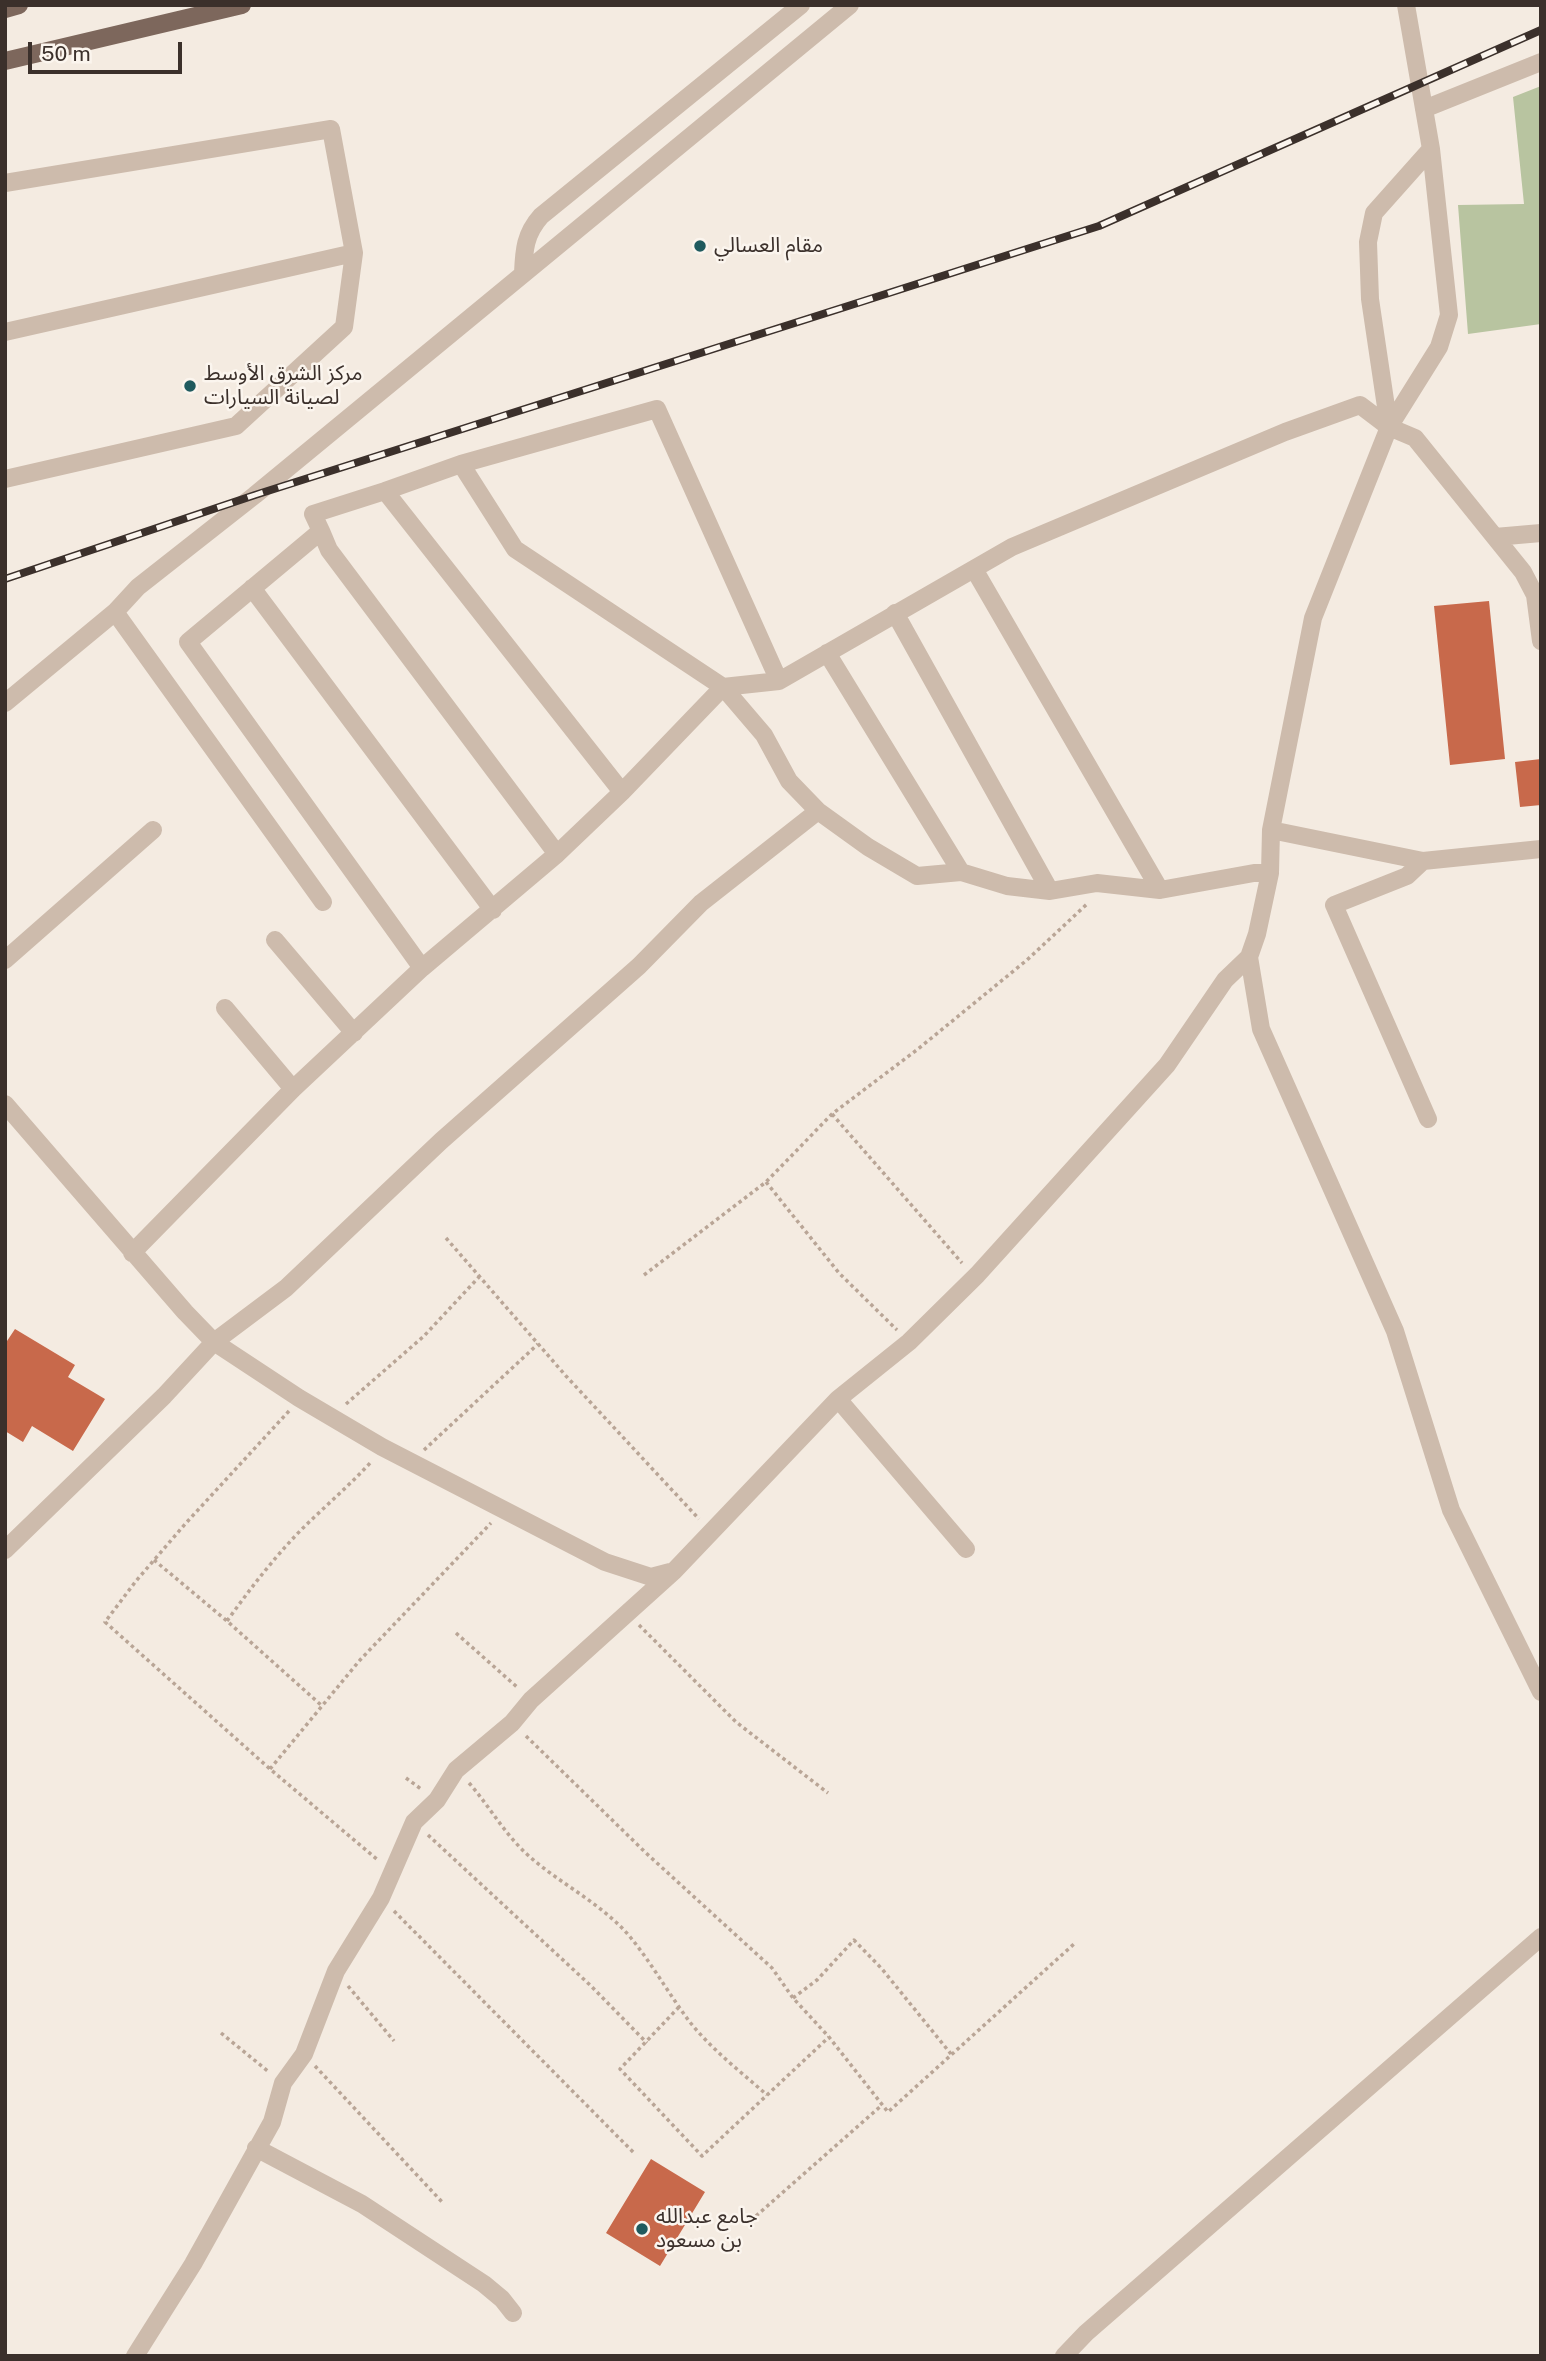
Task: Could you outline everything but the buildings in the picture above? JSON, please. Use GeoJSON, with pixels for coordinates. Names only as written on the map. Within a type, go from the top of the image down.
{"type":"FeatureCollection","features":[{"type":"Feature","properties":{"kind":"main road"},"geometry":{"type":"LineString","coordinates":[[5,9],[19,5]]}},
{"type":"Feature","properties":{"kind":"main road"},"geometry":{"type":"LineString","coordinates":[[5,61],[242,5]]}},
{"type":"Feature","properties":{"kind":"street"},"geometry":{"type":"LineString","coordinates":[[523,273],[524,244],[532,226],[541,216],[801,5]]}},
{"type":"Feature","properties":{"kind":"street"},"geometry":{"type":"LineString","coordinates":[[5,703],[115,612],[138,587],[255,495],[850,5]]}},
{"type":"Feature","properties":{"kind":"street"},"geometry":{"type":"LineString","coordinates":[[135,2356],[193,2264],[272,2122],[283,2083],[304,2054],[336,1971],[381,1898],[414,1822],[437,1800],[456,1770],[512,1723],[531,1700],[674,1571],[838,1399],[909,1342],[976,1275],[1167,1065],[1226,980],[1249,957],[1257,934],[1270,873],[1272,830],[1313,618],[1389,427],[1439,347],[1449,315],[1431,149],[1406,5]]}},
{"type":"Feature","properties":{"kind":"street"},"geometry":{"type":"LineString","coordinates":[[1424,109],[1541,62]]}},
{"type":"Feature","properties":{"kind":"street"},"geometry":{"type":"LineString","coordinates":[[5,183],[331,129],[354,253],[344,327],[236,426],[5,479]]}},
{"type":"Feature","properties":{"kind":"street"},"geometry":{"type":"LineString","coordinates":[[1389,427],[1370,299],[1368,243],[1374,213],[1431,149]]}},
{"type":"Feature","properties":{"kind":"street"},"geometry":{"type":"LineString","coordinates":[[5,332],[354,253]]}},
{"type":"Feature","properties":{"kind":"street"},"geometry":{"type":"LineString","coordinates":[[132,1252],[293,1089],[422,968],[557,854],[622,792],[723,687],[779,681],[1013,547],[1285,432],[1360,405],[1389,427],[1415,438],[1523,572],[1535,595],[1541,641]]}},
{"type":"Feature","properties":{"kind":"street"},"geometry":{"type":"LineString","coordinates":[[557,854],[329,550],[313,513],[461,464],[657,409],[779,681]]}},
{"type":"Feature","properties":{"kind":"street"},"geometry":{"type":"LineString","coordinates":[[461,464],[515,549],[723,687],[764,736],[789,781],[818,811],[868,847],[917,876],[961,872],[1007,886],[1050,891],[1097,883],[1160,890],[1254,873],[1270,873]]}},
{"type":"Feature","properties":{"kind":"street"},"geometry":{"type":"LineString","coordinates":[[385,491],[622,792]]}},
{"type":"Feature","properties":{"kind":"street"},"geometry":{"type":"LineString","coordinates":[[321,531],[188,642],[422,968]]}},
{"type":"Feature","properties":{"kind":"street"},"geometry":{"type":"LineString","coordinates":[[1496,537],[1541,533]]}},
{"type":"Feature","properties":{"kind":"street"},"geometry":{"type":"LineString","coordinates":[[974,569],[1160,890]]}},
{"type":"Feature","properties":{"kind":"street"},"geometry":{"type":"LineString","coordinates":[[252,588],[493,910]]}},
{"type":"Feature","properties":{"kind":"street"},"geometry":{"type":"LineString","coordinates":[[115,612],[323,902]]}},
{"type":"Feature","properties":{"kind":"street"},"geometry":{"type":"LineString","coordinates":[[895,613],[1050,891]]}},
{"type":"Feature","properties":{"kind":"street"},"geometry":{"type":"LineString","coordinates":[[827,653],[961,872]]}},
{"type":"Feature","properties":{"kind":"street"},"geometry":{"type":"LineString","coordinates":[[5,1550],[164,1396],[215,1342],[286,1288],[441,1141],[639,966],[701,903],[818,811]]}},
{"type":"Feature","properties":{"kind":"street"},"geometry":{"type":"LineString","coordinates":[[5,960],[153,830]]}},
{"type":"Feature","properties":{"kind":"street"},"geometry":{"type":"LineString","coordinates":[[1272,830],[1423,861],[1541,849]]}},
{"type":"Feature","properties":{"kind":"street"},"geometry":{"type":"LineString","coordinates":[[1423,861],[1407,876],[1334,905],[1428,1119]]}},
{"type":"Feature","properties":{"kind":"street"},"geometry":{"type":"LineString","coordinates":[[275,940],[354,1033]]}},
{"type":"Feature","properties":{"kind":"street"},"geometry":{"type":"LineString","coordinates":[[1249,957],[1261,1029],[1395,1331],[1451,1510],[1541,1692]]}},
{"type":"Feature","properties":{"kind":"street"},"geometry":{"type":"LineString","coordinates":[[225,1008],[293,1089]]}},
{"type":"Feature","properties":{"kind":"street"},"geometry":{"type":"LineString","coordinates":[[5,1104],[132,1252],[215,1342],[299,1398],[382,1447],[503,1507],[605,1562],[651,1577],[674,1571]]}},
{"type":"Feature","properties":{"kind":"street"},"geometry":{"type":"LineString","coordinates":[[838,1399],[966,1549]]}},
{"type":"Feature","properties":{"kind":"street"},"geometry":{"type":"LineString","coordinates":[[1064,2356],[1541,1937]]}},
{"type":"Feature","properties":{"kind":"street"},"geometry":{"type":"LineString","coordinates":[[256,2148],[362,2204],[484,2284],[502,2299],[513,2313]]}},
{"type":"Feature","properties":{"kind":"path"},"geometry":{"type":"LineString","coordinates":[[644,1275],[766,1182],[832,1115],[1037,952],[1085,908],[1097,883]]}},
{"type":"Feature","properties":{"kind":"path"},"geometry":{"type":"LineString","coordinates":[[832,1115],[953,1254],[976,1275]]}},
{"type":"Feature","properties":{"kind":"path"},"geometry":{"type":"LineString","coordinates":[[766,1182],[839,1273],[909,1342]]}},
{"type":"Feature","properties":{"kind":"path"},"geometry":{"type":"LineString","coordinates":[[446,1238],[538,1344],[711,1530]]}},
{"type":"Feature","properties":{"kind":"path"},"geometry":{"type":"LineString","coordinates":[[332,1418],[424,1336],[479,1278]]}},
{"type":"Feature","properties":{"kind":"path"},"geometry":{"type":"LineString","coordinates":[[415,1464],[421,1452],[538,1344]]}},
{"type":"Feature","properties":{"kind":"path"},"geometry":{"type":"LineString","coordinates":[[299,1398],[269,1435],[154,1560],[105,1622],[270,1769],[393,1872]]}},
{"type":"Feature","properties":{"kind":"path"},"geometry":{"type":"LineString","coordinates":[[227,1620],[291,1541],[352,1483],[382,1447]]}},
{"type":"Feature","properties":{"kind":"path"},"geometry":{"type":"LineString","coordinates":[[270,1769],[360,1660],[498,1516],[503,1507]]}},
{"type":"Feature","properties":{"kind":"path"},"geometry":{"type":"LineString","coordinates":[[154,1560],[227,1620],[321,1705]]}},
{"type":"Feature","properties":{"kind":"path"},"geometry":{"type":"LineString","coordinates":[[627,1612],[736,1722],[828,1793]]}},
{"type":"Feature","properties":{"kind":"path"},"geometry":{"type":"LineString","coordinates":[[456,1633],[531,1700]]}},
{"type":"Feature","properties":{"kind":"path"},"geometry":{"type":"LineString","coordinates":[[512,1723],[646,1853],[772,1968],[793,1998],[829,2037],[888,2112],[1074,1944]]}},
{"type":"Feature","properties":{"kind":"path"},"geometry":{"type":"LineString","coordinates":[[456,1770],[486,1802],[511,1839],[630,1937],[691,2024],[767,2095]]}},
{"type":"Feature","properties":{"kind":"path"},"geometry":{"type":"LineString","coordinates":[[414,1822],[590,1985],[647,2043]]}},
{"type":"Feature","properties":{"kind":"path"},"geometry":{"type":"LineString","coordinates":[[381,1898],[634,2153]]}},
{"type":"Feature","properties":{"kind":"path"},"geometry":{"type":"LineString","coordinates":[[793,1998],[817,1980],[854,1940],[882,1969],[951,2054]]}},
{"type":"Feature","properties":{"kind":"path"},"geometry":{"type":"LineString","coordinates":[[336,1971],[394,2041]]}},
{"type":"Feature","properties":{"kind":"path"},"geometry":{"type":"LineString","coordinates":[[679,2007],[620,2069],[702,2156],[829,2037]]}},
{"type":"Feature","properties":{"kind":"path"},"geometry":{"type":"LineString","coordinates":[[221,2033],[283,2083]]}},
{"type":"Feature","properties":{"kind":"path"},"geometry":{"type":"LineString","coordinates":[[304,2054],[443,2203]]}},
{"type":"Feature","properties":{"kind":"path"},"geometry":{"type":"LineString","coordinates":[[756,2216],[882,2105]]}},
{"type":"Feature","properties":{"kind":"green space"},"geometry":{"type":"Polygon","coordinates":[[[1541,86],[1541,324],[1468,334],[1458,205],[1524,204],[1513,97],[1541,86]]]}},
{"type":"Feature","properties":{"kind":"railway"},"geometry":{"type":"LineString","coordinates":[[5,579],[255,495],[1099,226],[1541,30]]}},
{"type":"Feature","properties":{"kind":"place","name":"مقام العسالي"},"geometry":{"type":"Point","coordinates":[700,246]}},
{"type":"Feature","properties":{"kind":"place","name":"مركز الشرق الأوسط لصيانة السيارات"},"geometry":{"type":"Point","coordinates":[190,386]}},
{"type":"Feature","properties":{"kind":"place","name":"جامع عبدالله بن مسعود"},"geometry":{"type":"Point","coordinates":[642,2229]}}]}
